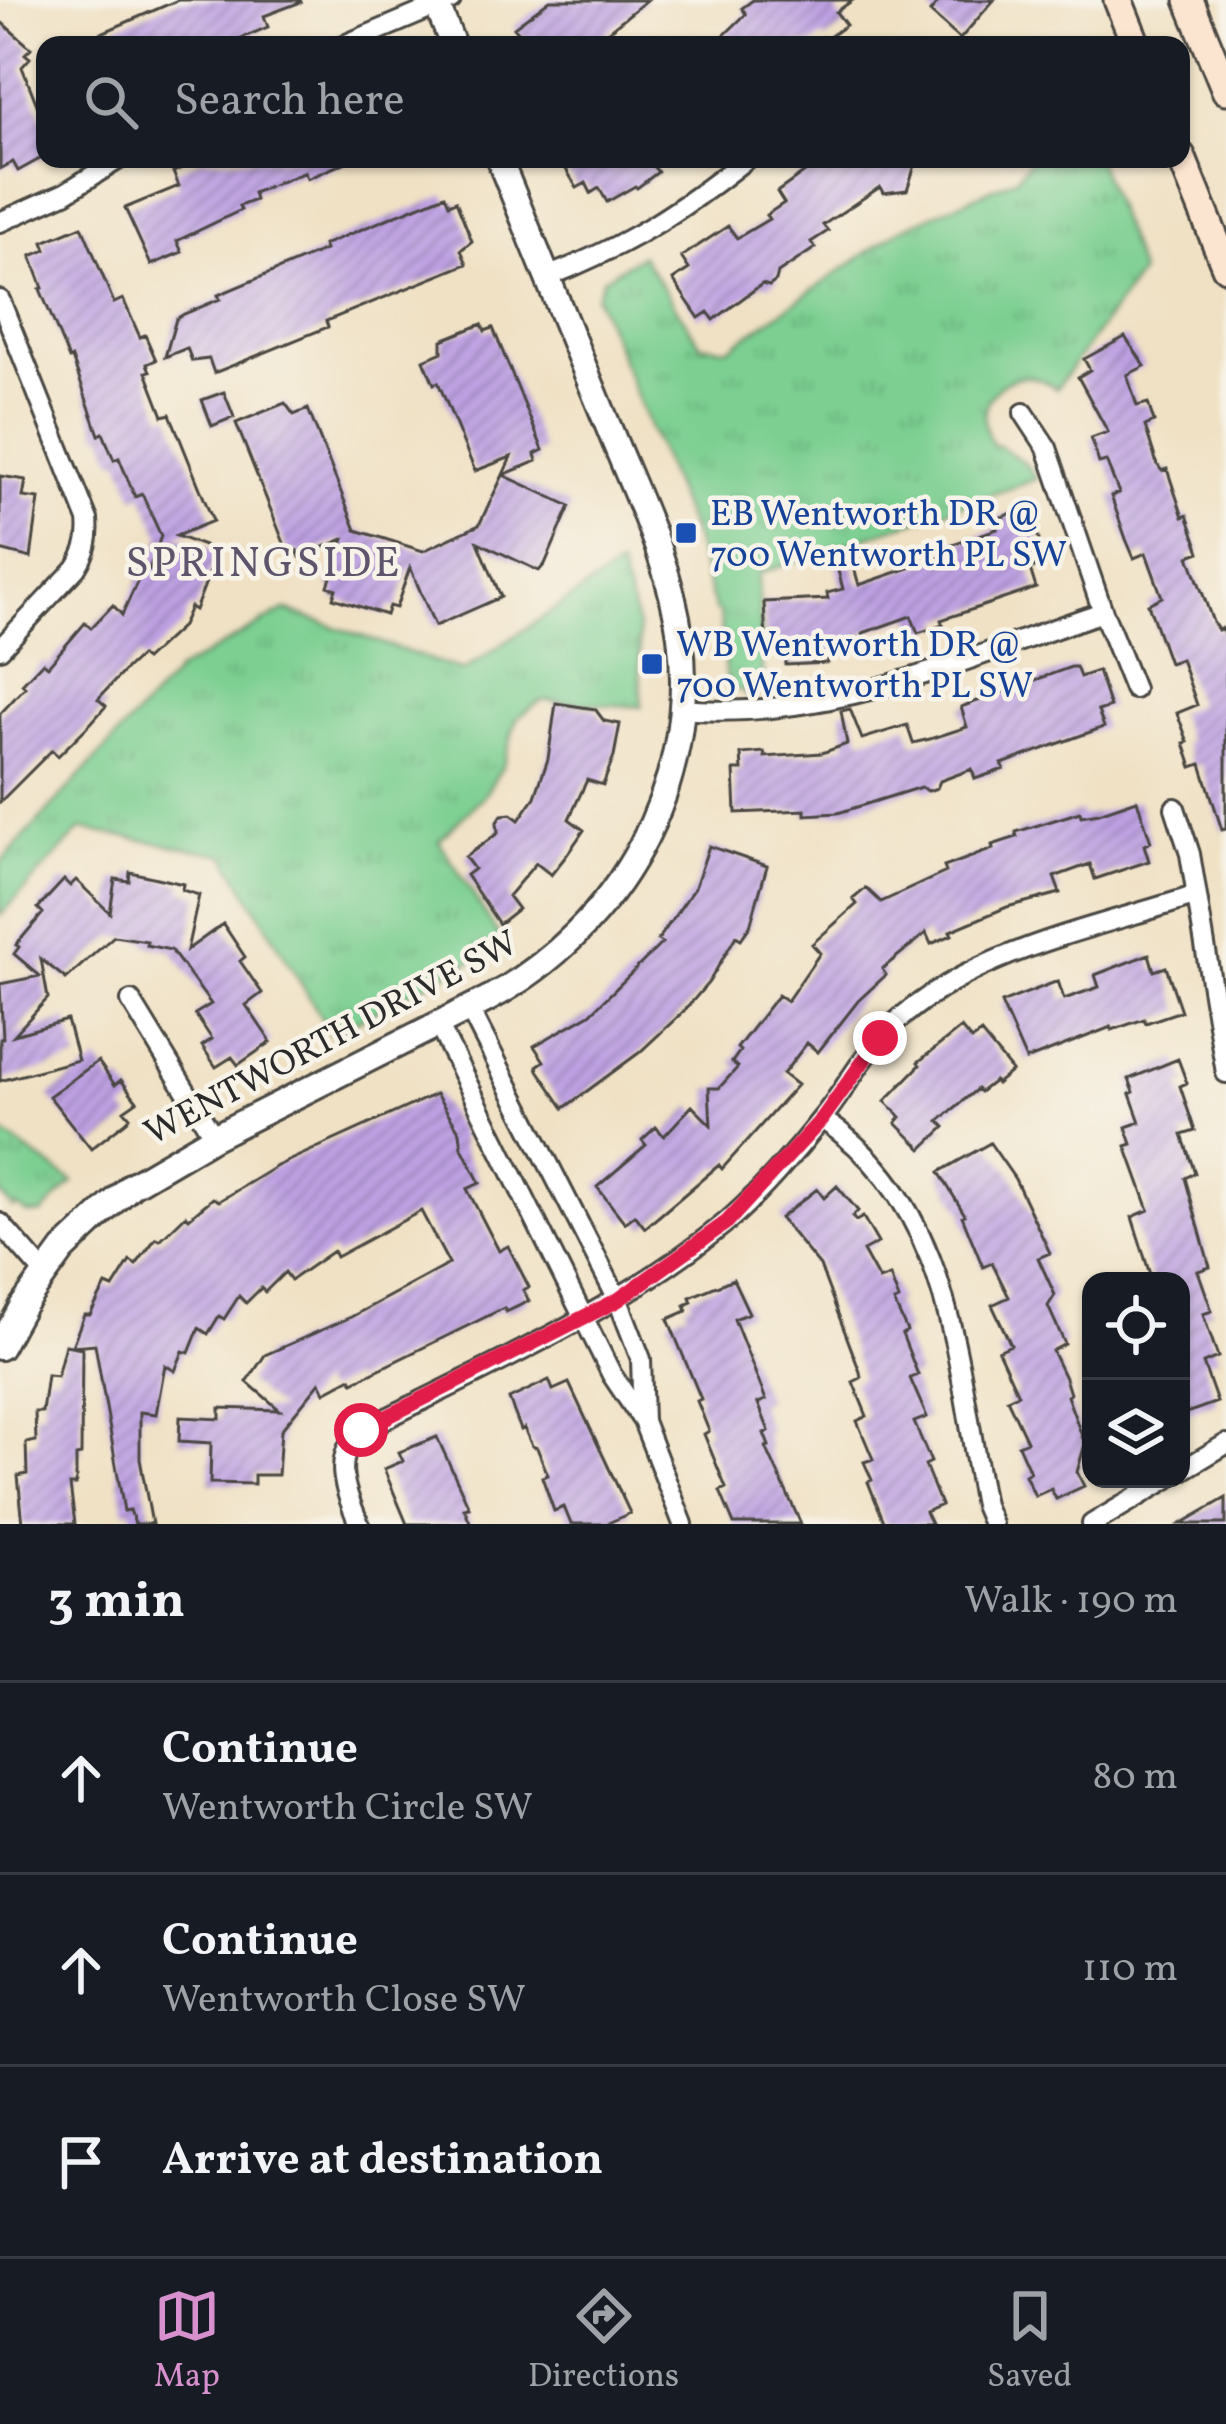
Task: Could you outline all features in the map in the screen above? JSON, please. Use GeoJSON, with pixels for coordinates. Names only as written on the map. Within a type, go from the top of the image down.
{"type":"FeatureCollection","features":[{"type":"Feature","properties":{"kind":"main road"},"geometry":{"type":"LineString","coordinates":[[1118,0],[1132,36]]}},
{"type":"Feature","properties":{"kind":"main road"},"geometry":{"type":"LineString","coordinates":[[1189,0],[1226,90]]}},
{"type":"Feature","properties":{"kind":"main road"},"geometry":{"type":"LineString","coordinates":[[1186,168],[1226,267]]}},
{"type":"Feature","properties":{"kind":"street"},"geometry":{"type":"LineString","coordinates":[[364,36],[441,2],[450,36]]}},
{"type":"Feature","properties":{"kind":"street"},"geometry":{"type":"LineString","coordinates":[[0,222],[65,193],[105,168]]}},
{"type":"Feature","properties":{"kind":"street","name":"WENTWORTH DRIVE SW"},"geometry":{"type":"LineString","coordinates":[[0,1347],[44,1274],[81,1231],[132,1185],[214,1137],[502,991],[556,954],[592,921],[650,832],[678,736],[680,636],[668,582],[503,168]]}},
{"type":"Feature","properties":{"kind":"street"},"geometry":{"type":"LineString","coordinates":[[547,277],[617,248],[670,218],[734,168]]}},
{"type":"Feature","properties":{"kind":"street"},"geometry":{"type":"LineString","coordinates":[[0,300],[90,533],[76,568],[0,649]]}},
{"type":"Feature","properties":{"kind":"street"},"geometry":{"type":"LineString","coordinates":[[1024,413],[1047,448],[1134,689]]}},
{"type":"Feature","properties":{"kind":"street"},"geometry":{"type":"LineString","coordinates":[[680,709],[752,712],[843,700],[1103,612]]}},
{"type":"Feature","properties":{"kind":"street"},"geometry":{"type":"LineString","coordinates":[[1175,808],[1190,854],[1226,1073]]}},
{"type":"Feature","properties":{"kind":"street"},"geometry":{"type":"LineString","coordinates":[[359,1524],[342,1476],[351,1439],[618,1300],[727,1222],[822,1119],[880,1038],[950,981],[1009,956],[1194,896]]}},
{"type":"Feature","properties":{"kind":"street"},"geometry":{"type":"LineString","coordinates":[[131,1001],[214,1137]]}},
{"type":"Feature","properties":{"kind":"street"},"geometry":{"type":"LineString","coordinates":[[469,1008],[618,1300],[641,1359],[643,1421]]}},
{"type":"Feature","properties":{"kind":"street"},"geometry":{"type":"LineString","coordinates":[[438,1024],[612,1375],[643,1421],[683,1524]]}},
{"type":"Feature","properties":{"kind":"street"},"geometry":{"type":"LineString","coordinates":[[822,1119],[878,1168],[913,1214],[926,1240],[940,1281],[984,1505],[992,1524]]}},
{"type":"Feature","properties":{"kind":"street"},"geometry":{"type":"LineString","coordinates":[[0,1223],[44,1274]]}},
{"type":"Feature","properties":{"kind":"street"},"geometry":{"type":"LineString","coordinates":[[1190,1466],[1226,1444]]}},
{"type":"Feature","properties":{"kind":"street"},"geometry":{"type":"LineString","coordinates":[[1092,1524],[1153,1488]]}},
{"type":"Feature","properties":{"kind":"green space"},"geometry":{"type":"Polygon","coordinates":[[[1024,168],[1100,168],[1140,273],[1056,389],[1040,379],[1024,377],[997,388],[989,400],[986,430],[995,447],[1025,463],[1037,479],[758,574],[763,694],[745,696],[726,681],[720,614],[596,296],[604,278],[641,255],[701,345],[729,348],[901,229],[1016,178],[1024,168]]]}},
{"type":"Feature","properties":{"kind":"green space"},"geometry":{"type":"Polygon","coordinates":[[[619,566],[638,627],[642,707],[542,700],[517,718],[503,765],[485,794],[439,841],[504,944],[331,1034],[225,855],[81,829],[0,916],[0,863],[178,671],[285,610],[463,671],[619,566]]]}},
{"type":"Feature","properties":{"kind":"green space"},"geometry":{"type":"Polygon","coordinates":[[[0,1131],[73,1182],[42,1214],[13,1209],[0,1193],[0,1131]]]}},
{"type":"Feature","properties":{"kind":"building"},"geometry":{"type":"Polygon","coordinates":[[[178,0],[301,2],[264,16],[268,27],[246,36],[95,36],[178,0]]]}},
{"type":"Feature","properties":{"kind":"building"},"geometry":{"type":"Polygon","coordinates":[[[550,0],[647,0],[602,36],[522,36],[514,27],[550,0]]]}},
{"type":"Feature","properties":{"kind":"building"},"geometry":{"type":"Polygon","coordinates":[[[753,0],[853,0],[836,12],[846,25],[831,36],[723,36],[746,14],[742,8],[753,0]]]}},
{"type":"Feature","properties":{"kind":"building"},"geometry":{"type":"Polygon","coordinates":[[[940,0],[994,0],[963,36],[930,12],[940,0]]]}},
{"type":"Feature","properties":{"kind":"building"},"geometry":{"type":"Polygon","coordinates":[[[0,21],[31,48],[22,67],[36,102],[36,161],[18,171],[13,162],[0,169],[0,21]]]}},
{"type":"Feature","properties":{"kind":"building"},"geometry":{"type":"Polygon","coordinates":[[[182,168],[332,168],[307,179],[305,172],[253,193],[255,200],[239,206],[241,210],[177,241],[182,252],[151,265],[125,208],[179,186],[173,172],[182,168]]]}},
{"type":"Feature","properties":{"kind":"building"},"geometry":{"type":"Polygon","coordinates":[[[565,168],[655,168],[658,172],[607,202],[599,188],[591,193],[586,183],[577,188],[565,168]]]}},
{"type":"Feature","properties":{"kind":"building"},"geometry":{"type":"Polygon","coordinates":[[[810,168],[914,168],[907,190],[883,193],[880,187],[823,225],[828,231],[811,242],[815,248],[778,273],[776,281],[762,284],[714,320],[708,312],[699,318],[673,280],[689,269],[681,257],[728,226],[737,238],[769,219],[766,215],[784,203],[777,192],[810,168]]]}},
{"type":"Feature","properties":{"kind":"building"},"geometry":{"type":"Polygon","coordinates":[[[445,195],[449,204],[456,201],[472,241],[461,250],[467,264],[214,373],[209,359],[192,361],[187,348],[165,357],[176,319],[184,314],[325,250],[323,245],[445,195]]]}},
{"type":"Feature","properties":{"kind":"building"},"geometry":{"type":"Polygon","coordinates":[[[82,226],[114,303],[123,299],[140,337],[145,335],[156,360],[147,364],[150,371],[146,372],[163,416],[170,414],[213,521],[176,536],[218,551],[195,610],[190,607],[182,626],[145,660],[140,656],[127,668],[98,699],[106,706],[92,722],[58,756],[52,750],[0,802],[0,714],[25,687],[22,684],[43,662],[48,666],[85,623],[91,628],[113,605],[122,615],[144,567],[149,570],[161,536],[142,494],[135,497],[119,458],[114,460],[103,433],[99,435],[31,256],[46,250],[43,242],[82,226]]]}},
{"type":"Feature","properties":{"kind":"building"},"geometry":{"type":"Polygon","coordinates":[[[482,324],[485,331],[493,328],[543,450],[535,454],[537,461],[503,475],[511,457],[475,471],[424,360],[442,352],[442,340],[482,324]]]}},
{"type":"Feature","properties":{"kind":"building"},"geometry":{"type":"Polygon","coordinates":[[[1125,337],[1145,366],[1127,375],[1137,406],[1148,403],[1154,422],[1145,426],[1157,464],[1162,471],[1167,469],[1183,517],[1187,515],[1200,552],[1189,556],[1213,622],[1218,630],[1222,628],[1226,640],[1226,829],[1222,830],[1201,764],[1192,767],[1177,713],[1197,705],[1181,659],[1169,663],[1148,604],[1162,597],[1146,553],[1134,558],[1126,539],[1111,496],[1119,493],[1106,461],[1099,463],[1091,438],[1108,432],[1078,377],[1090,370],[1084,359],[1125,337]]]}},
{"type":"Feature","properties":{"kind":"building"},"geometry":{"type":"Polygon","coordinates":[[[224,392],[234,417],[212,426],[202,400],[224,392]]]}},
{"type":"Feature","properties":{"kind":"building"},"geometry":{"type":"Polygon","coordinates":[[[285,403],[294,415],[308,409],[356,530],[423,551],[479,525],[503,475],[570,506],[545,564],[539,571],[478,542],[501,597],[435,626],[410,567],[396,608],[389,606],[386,615],[333,598],[336,589],[328,586],[344,539],[300,557],[297,550],[288,553],[236,423],[285,403]]]}},
{"type":"Feature","properties":{"kind":"building"},"geometry":{"type":"Polygon","coordinates":[[[0,476],[26,480],[23,497],[39,499],[31,558],[0,550],[0,476]]]}},
{"type":"Feature","properties":{"kind":"building"},"geometry":{"type":"Polygon","coordinates":[[[1018,511],[1022,521],[1032,517],[1046,563],[1030,569],[1036,588],[941,620],[943,625],[918,633],[911,616],[863,633],[867,648],[827,659],[827,663],[786,665],[785,647],[779,648],[779,642],[766,643],[764,602],[828,599],[827,593],[843,589],[833,552],[848,547],[859,585],[950,554],[947,546],[997,529],[994,520],[1018,511]]]}},
{"type":"Feature","properties":{"kind":"building"},"geometry":{"type":"Polygon","coordinates":[[[1076,667],[1080,677],[1098,671],[1110,707],[1098,711],[1104,727],[1002,764],[1004,769],[975,779],[972,769],[928,791],[921,787],[838,813],[736,813],[734,770],[742,770],[741,754],[822,753],[847,744],[841,711],[850,709],[862,739],[907,725],[913,743],[930,739],[967,727],[961,707],[1076,667]]]}},
{"type":"Feature","properties":{"kind":"building"},"geometry":{"type":"Polygon","coordinates":[[[556,703],[595,709],[604,721],[620,724],[614,756],[603,785],[587,780],[569,819],[584,830],[551,875],[536,863],[508,896],[518,909],[499,924],[466,875],[474,869],[465,857],[498,833],[502,815],[519,820],[535,797],[548,759],[556,703]]]}},
{"type":"Feature","properties":{"kind":"building"},"geometry":{"type":"Polygon","coordinates":[[[1137,800],[1151,842],[1144,845],[1149,861],[1095,879],[1090,864],[1054,877],[1060,893],[1007,907],[931,944],[926,933],[882,969],[886,975],[858,1001],[818,1052],[807,1043],[783,1074],[797,1085],[722,1169],[719,1165],[645,1228],[635,1215],[625,1223],[597,1187],[646,1145],[642,1140],[656,1127],[664,1136],[692,1106],[711,1125],[709,1088],[719,1088],[738,1067],[732,1062],[740,1051],[737,1048],[778,995],[787,1001],[820,953],[812,944],[857,904],[853,899],[866,888],[881,902],[946,872],[944,867],[1017,837],[1016,832],[1137,800]]]}},
{"type":"Feature","properties":{"kind":"building"},"geometry":{"type":"Polygon","coordinates":[[[709,846],[767,866],[750,926],[741,939],[736,936],[709,982],[685,1010],[640,1052],[564,1108],[538,1070],[544,1061],[534,1046],[590,1014],[662,943],[658,940],[695,887],[709,846]]]}},
{"type":"Feature","properties":{"kind":"building"},"geometry":{"type":"Polygon","coordinates":[[[130,872],[183,884],[182,890],[199,895],[187,950],[223,924],[262,993],[246,1005],[271,1042],[238,1065],[232,1057],[216,1067],[202,1046],[212,1039],[195,1014],[211,1004],[171,950],[114,936],[66,979],[41,959],[48,998],[14,1035],[67,1020],[78,1060],[0,1081],[0,984],[40,976],[14,954],[43,913],[38,908],[64,880],[70,886],[76,880],[110,913],[115,879],[129,881],[130,872]]]}},
{"type":"Feature","properties":{"kind":"building"},"geometry":{"type":"Polygon","coordinates":[[[1149,954],[1154,971],[1166,967],[1181,1011],[1146,1023],[1144,1019],[1111,1027],[1026,1060],[1001,1003],[1058,981],[1064,999],[1099,987],[1095,975],[1149,954]]]}},
{"type":"Feature","properties":{"kind":"building"},"geometry":{"type":"Polygon","coordinates":[[[961,1028],[971,1040],[981,1033],[1012,1071],[996,1084],[980,1092],[977,1089],[939,1121],[945,1127],[922,1149],[896,1123],[901,1117],[885,1101],[918,1062],[961,1028]]]}},
{"type":"Feature","properties":{"kind":"building"},"geometry":{"type":"Polygon","coordinates":[[[1178,1059],[1187,1083],[1180,1086],[1195,1131],[1182,1135],[1195,1173],[1185,1178],[1210,1267],[1198,1271],[1212,1311],[1203,1314],[1218,1357],[1203,1363],[1217,1402],[1190,1412],[1190,1272],[1149,1272],[1132,1217],[1149,1210],[1126,1146],[1132,1144],[1126,1127],[1140,1122],[1129,1079],[1178,1059]]]}},
{"type":"Feature","properties":{"kind":"building"},"geometry":{"type":"Polygon","coordinates":[[[98,1061],[115,1085],[121,1080],[137,1101],[124,1110],[130,1117],[127,1121],[91,1149],[49,1096],[98,1061]]]}},
{"type":"Feature","properties":{"kind":"building"},"geometry":{"type":"Polygon","coordinates":[[[436,1094],[460,1132],[462,1148],[480,1183],[467,1189],[499,1251],[508,1246],[529,1287],[523,1290],[529,1301],[506,1312],[504,1308],[353,1382],[351,1378],[325,1392],[320,1382],[281,1430],[278,1475],[254,1475],[254,1484],[210,1483],[211,1443],[179,1441],[180,1417],[220,1419],[220,1408],[280,1410],[247,1382],[265,1355],[351,1317],[449,1264],[421,1211],[336,1257],[333,1251],[291,1280],[285,1272],[246,1303],[239,1296],[208,1334],[199,1328],[175,1371],[165,1365],[156,1414],[140,1412],[140,1459],[152,1524],[135,1524],[130,1510],[124,1511],[95,1344],[72,1346],[84,1315],[90,1315],[106,1285],[113,1288],[130,1261],[136,1265],[156,1238],[160,1240],[213,1198],[219,1201],[277,1166],[436,1094]]]}},
{"type":"Feature","properties":{"kind":"building"},"geometry":{"type":"Polygon","coordinates":[[[990,1143],[1015,1179],[1050,1253],[1038,1258],[1055,1295],[1048,1306],[1065,1344],[1052,1351],[1082,1436],[1077,1472],[1082,1487],[1056,1499],[1051,1489],[1035,1496],[1018,1445],[1027,1441],[1007,1399],[1018,1394],[998,1351],[1011,1345],[992,1305],[1009,1297],[992,1263],[983,1267],[965,1215],[939,1172],[990,1143]]]}},
{"type":"Feature","properties":{"kind":"building"},"geometry":{"type":"Polygon","coordinates":[[[837,1186],[858,1211],[852,1217],[856,1221],[863,1217],[878,1243],[863,1251],[879,1280],[890,1276],[899,1300],[894,1302],[907,1331],[902,1334],[918,1375],[910,1378],[927,1417],[914,1422],[931,1462],[925,1465],[941,1505],[925,1512],[931,1524],[885,1524],[864,1462],[873,1459],[857,1421],[867,1416],[853,1382],[861,1378],[860,1372],[820,1266],[780,1218],[817,1189],[824,1198],[837,1186]]]}},
{"type":"Feature","properties":{"kind":"building"},"geometry":{"type":"Polygon","coordinates":[[[733,1279],[749,1313],[734,1319],[766,1400],[758,1403],[769,1431],[764,1433],[766,1447],[801,1524],[734,1524],[720,1491],[726,1488],[704,1434],[709,1431],[697,1401],[701,1399],[668,1319],[687,1311],[690,1297],[733,1279]]]}},
{"type":"Feature","properties":{"kind":"building"},"geometry":{"type":"Polygon","coordinates":[[[65,1345],[82,1348],[81,1455],[76,1456],[76,1485],[70,1485],[75,1524],[23,1524],[18,1476],[27,1474],[26,1443],[36,1441],[35,1412],[42,1412],[47,1375],[57,1376],[65,1345]]]}},
{"type":"Feature","properties":{"kind":"building"},"geometry":{"type":"Polygon","coordinates":[[[549,1380],[553,1390],[569,1383],[630,1513],[606,1524],[571,1524],[564,1507],[554,1511],[542,1477],[548,1475],[509,1399],[549,1380]]]}},
{"type":"Feature","properties":{"kind":"building"},"geometry":{"type":"Polygon","coordinates":[[[437,1437],[469,1507],[464,1508],[471,1524],[407,1524],[384,1469],[403,1461],[399,1452],[437,1437]]]}},
{"type":"Feature","properties":{"kind":"building"},"geometry":{"type":"Polygon","coordinates":[[[1226,1498],[1226,1524],[1181,1524],[1226,1498]]]}},
{"type":"Feature","properties":{"kind":"place","name":"EB Wentworth DR @ 700 Wentworth PL SW"},"geometry":{"type":"Point","coordinates":[686,533]}},
{"type":"Feature","properties":{"kind":"place","name":"WB Wentworth DR @ 700 Wentworth PL SW"},"geometry":{"type":"Point","coordinates":[652,664]}},
{"type":"Feature","properties":{"kind":"district","name":"SPRINGSIDE"},"geometry":{"type":"Point","coordinates":[264,561]}},
{"type":"Feature","properties":{"kind":"route"},"geometry":{"type":"LineString","coordinates":[[361,1430],[618,1300],[727,1222],[822,1119],[880,1038]]}}]}
